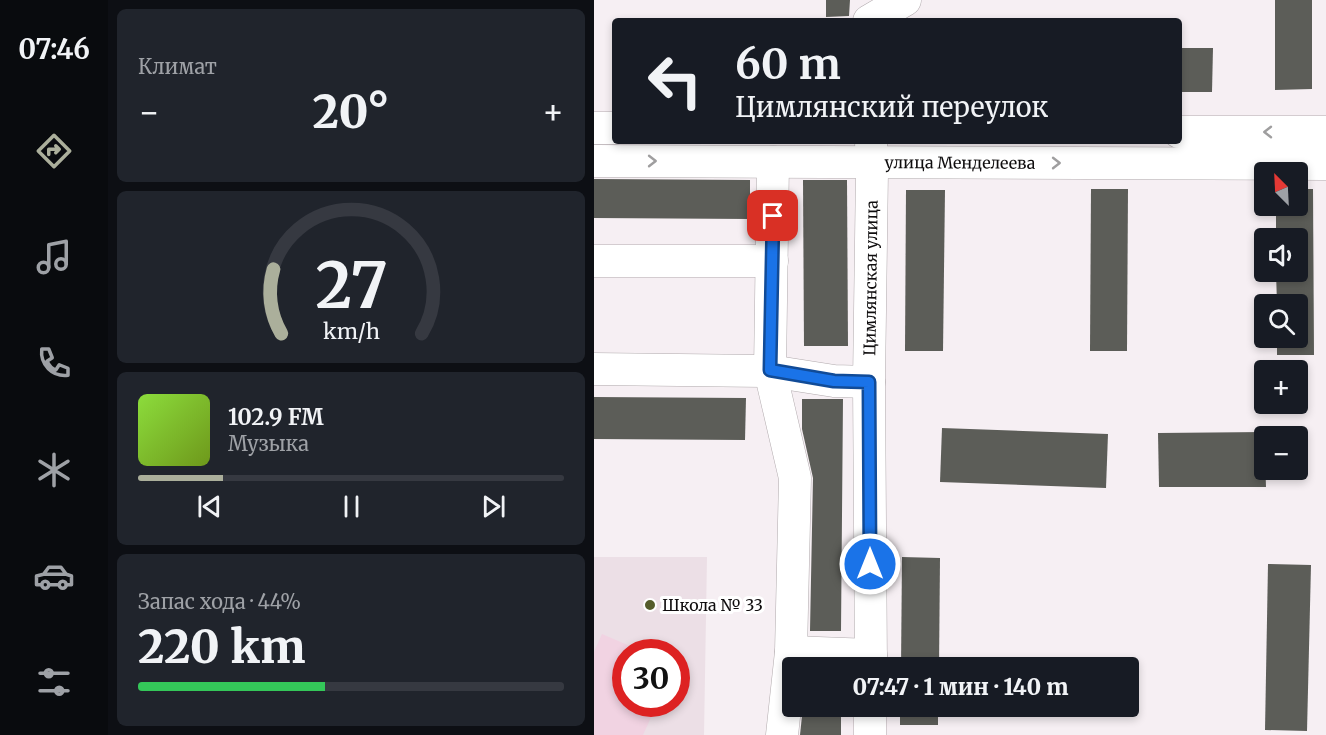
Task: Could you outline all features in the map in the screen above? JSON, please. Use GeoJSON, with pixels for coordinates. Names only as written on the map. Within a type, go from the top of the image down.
{"type":"FeatureCollection","features":[{"type":"Feature","properties":{"kind":"street"},"geometry":{"type":"LineString","coordinates":[[875,18],[905,0]]}},
{"type":"Feature","properties":{"kind":"street"},"geometry":{"type":"LineString","coordinates":[[594,128],[612,128]]}},
{"type":"Feature","properties":{"kind":"street"},"geometry":{"type":"LineString","coordinates":[[1182,132],[1326,132]]}},
{"type":"Feature","properties":{"kind":"street","name":"улица Менделеева"},"geometry":{"type":"LineString","coordinates":[[594,161],[773,162],[871,152],[1326,164]]}},
{"type":"Feature","properties":{"kind":"street","name":"Цимлянская улица"},"geometry":{"type":"LineString","coordinates":[[871,152],[869,382],[871,657]]}},
{"type":"Feature","properties":{"kind":"street"},"geometry":{"type":"LineString","coordinates":[[773,162],[770,370],[795,478],[791,652],[782,735]]}},
{"type":"Feature","properties":{"kind":"street"},"geometry":{"type":"LineString","coordinates":[[594,261],[772,261]]}},
{"type":"Feature","properties":{"kind":"street"},"geometry":{"type":"LineString","coordinates":[[594,369],[770,370],[834,381],[869,382]]}},
{"type":"Feature","properties":{"kind":"street"},"geometry":{"type":"LineString","coordinates":[[791,652],[835,657]]}},
{"type":"Feature","properties":{"kind":"street"},"geometry":{"type":"LineString","coordinates":[[870,717],[870,735]]}},
{"type":"Feature","properties":{"kind":"shaded area","name":"Школа № 33"},"geometry":{"type":"Polygon","coordinates":[[[594,557],[707,557],[704,735],[594,735],[594,557]]]}},
{"type":"Feature","properties":{"kind":"shaded area"},"geometry":{"type":"Polygon","coordinates":[[[602,634],[614,639],[612,717],[651,717],[643,735],[594,735],[594,652],[602,634]]]}},
{"type":"Feature","properties":{"kind":"building"},"geometry":{"type":"Polygon","coordinates":[[[826,0],[850,0],[849,16],[826,17],[826,0]]]}},
{"type":"Feature","properties":{"kind":"building"},"geometry":{"type":"Polygon","coordinates":[[[1275,0],[1312,0],[1312,89],[1275,90],[1275,0]]]}},
{"type":"Feature","properties":{"kind":"building"},"geometry":{"type":"Polygon","coordinates":[[[1182,48],[1213,48],[1212,92],[1182,92],[1182,48]]]}},
{"type":"Feature","properties":{"kind":"building"},"geometry":{"type":"Polygon","coordinates":[[[594,179],[750,180],[750,219],[594,218],[594,179]]]}},
{"type":"Feature","properties":{"kind":"building"},"geometry":{"type":"Polygon","coordinates":[[[803,180],[847,180],[848,346],[804,346],[803,180]]]}},
{"type":"Feature","properties":{"kind":"building"},"geometry":{"type":"Polygon","coordinates":[[[1091,189],[1128,189],[1127,351],[1090,351],[1091,189]]]}},
{"type":"Feature","properties":{"kind":"building"},"geometry":{"type":"Polygon","coordinates":[[[1308,189],[1313,189],[1314,355],[1277,355],[1277,348],[1308,348],[1308,294],[1277,294],[1276,282],[1308,282],[1308,228],[1276,228],[1276,216],[1308,216],[1308,189]]]}},
{"type":"Feature","properties":{"kind":"building"},"geometry":{"type":"Polygon","coordinates":[[[906,190],[945,190],[943,351],[905,351],[906,190]]]}},
{"type":"Feature","properties":{"kind":"building"},"geometry":{"type":"Polygon","coordinates":[[[594,397],[746,398],[745,440],[594,439],[594,397]]]}},
{"type":"Feature","properties":{"kind":"building"},"geometry":{"type":"Polygon","coordinates":[[[802,399],[843,399],[841,631],[810,631],[813,478],[802,429],[802,399]]]}},
{"type":"Feature","properties":{"kind":"building"},"geometry":{"type":"Polygon","coordinates":[[[942,428],[1108,434],[1106,488],[940,482],[942,428]]]}},
{"type":"Feature","properties":{"kind":"building"},"geometry":{"type":"Polygon","coordinates":[[[1254,432],[1254,480],[1266,480],[1266,487],[1159,487],[1158,433],[1254,432]]]}},
{"type":"Feature","properties":{"kind":"building"},"geometry":{"type":"Polygon","coordinates":[[[902,557],[940,558],[939,657],[901,657],[902,557]]]}},
{"type":"Feature","properties":{"kind":"building"},"geometry":{"type":"Polygon","coordinates":[[[1268,564],[1311,565],[1307,731],[1265,730],[1268,564]]]}},
{"type":"Feature","properties":{"kind":"building"},"geometry":{"type":"Polygon","coordinates":[[[802,717],[841,717],[841,735],[800,735],[802,717]]]}},
{"type":"Feature","properties":{"kind":"building"},"geometry":{"type":"Polygon","coordinates":[[[900,717],[938,717],[938,725],[900,725],[900,717]]]}},
{"type":"Feature","properties":{"kind":"place","name":"Школа № 33"},"geometry":{"type":"Point","coordinates":[650,605]}},
{"type":"Feature","properties":{"kind":"route"},"geometry":{"type":"LineString","coordinates":[[773,216],[770,370],[834,381],[869,382],[870,564]]}}]}
